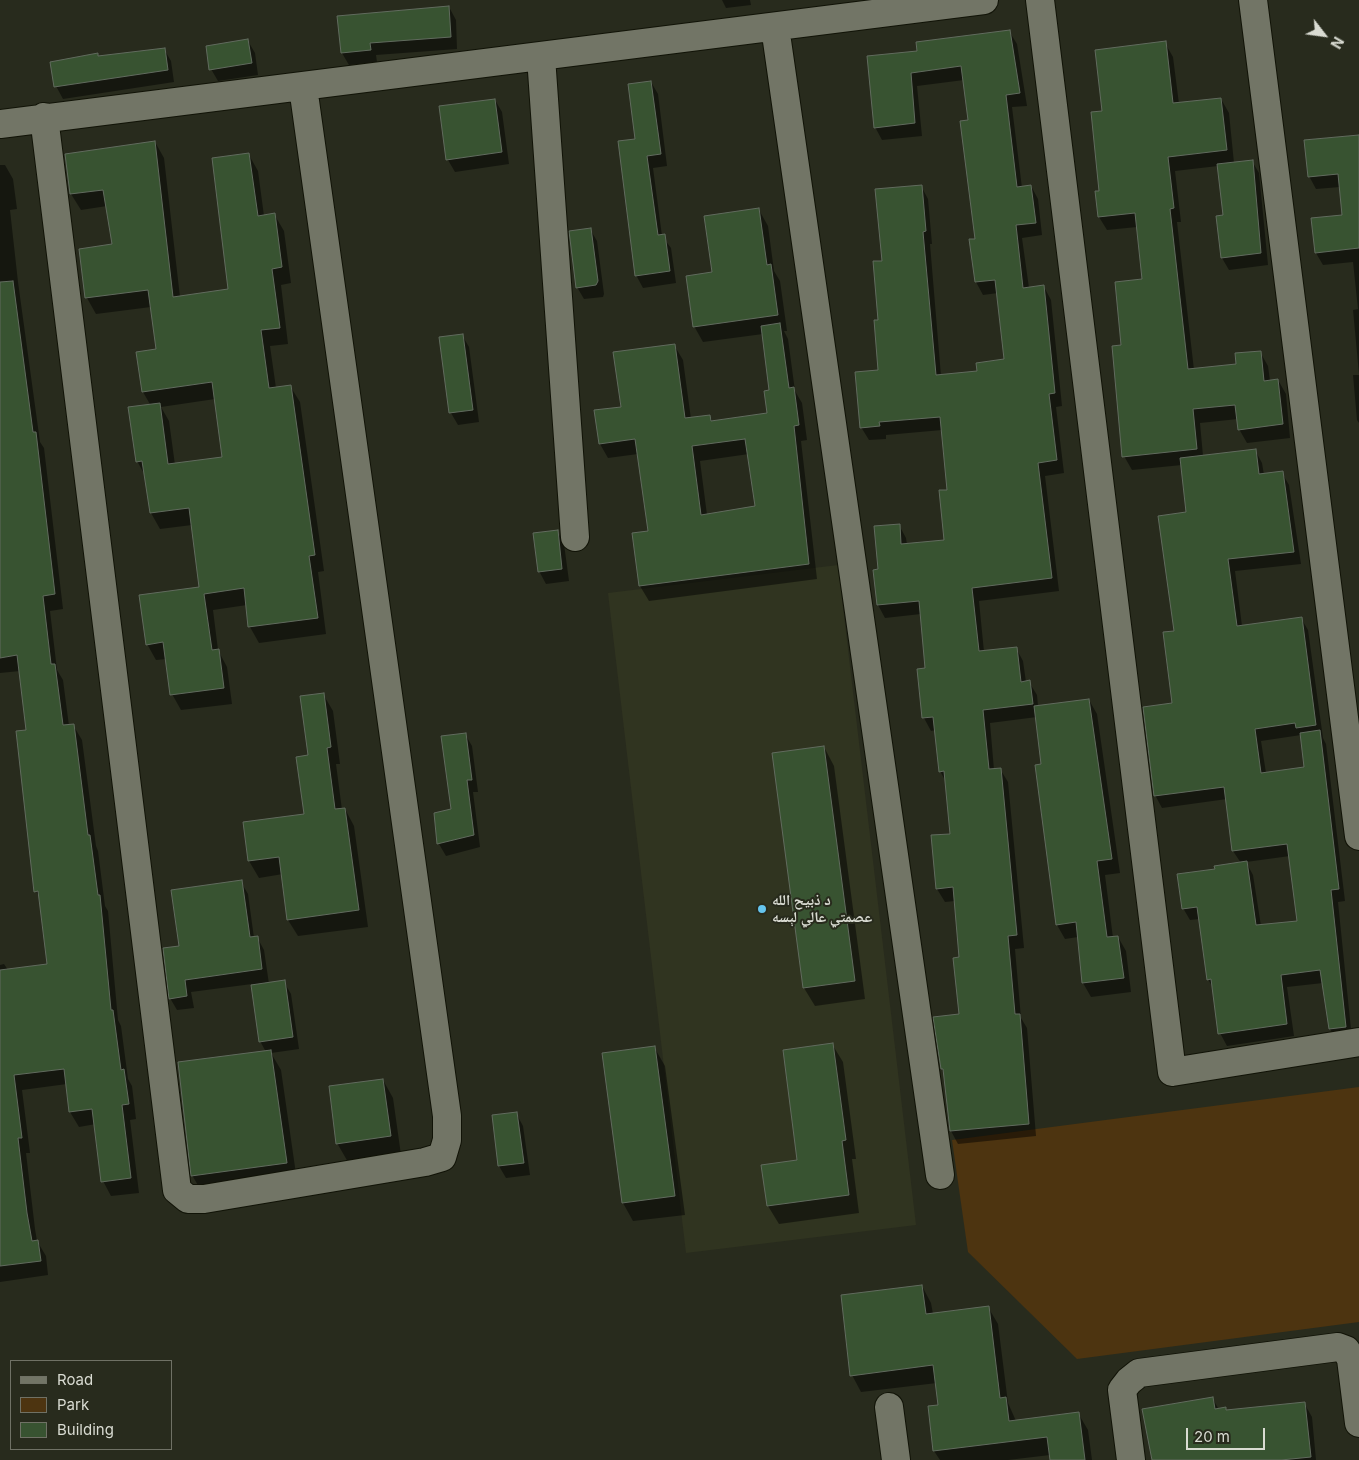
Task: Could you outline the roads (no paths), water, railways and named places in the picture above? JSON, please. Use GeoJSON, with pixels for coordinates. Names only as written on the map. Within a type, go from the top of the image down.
{"type":"FeatureCollection","features":[{"type":"Feature","properties":{"kind":"street"},"geometry":{"type":"LineString","coordinates":[[0,124],[984,0]]}},
{"type":"Feature","properties":{"kind":"street"},"geometry":{"type":"LineString","coordinates":[[1040,0],[1172,1072],[1359,1042]]}},
{"type":"Feature","properties":{"kind":"street"},"geometry":{"type":"LineString","coordinates":[[1253,0],[1359,836]]}},
{"type":"Feature","properties":{"kind":"street"},"geometry":{"type":"LineString","coordinates":[[775,27],[940,1175]]}},
{"type":"Feature","properties":{"kind":"street"},"geometry":{"type":"LineString","coordinates":[[541,57],[575,538]]}},
{"type":"Feature","properties":{"kind":"street"},"geometry":{"type":"LineString","coordinates":[[44,117],[177,1190],[188,1199],[204,1199],[425,1162],[442,1157],[446,1140],[447,1116],[303,87]]}},
{"type":"Feature","properties":{"kind":"street"},"geometry":{"type":"LineString","coordinates":[[1130,1460],[1122,1390],[1129,1380],[1139,1373],[1338,1347],[1346,1350],[1351,1358],[1359,1423]]}},
{"type":"Feature","properties":{"kind":"street"},"geometry":{"type":"LineString","coordinates":[[889,1407],[896,1460]]}},
{"type":"Feature","properties":{"kind":"place","name":"د ذبیح الله عصمتي عالي لېسه"},"geometry":{"type":"Point","coordinates":[762,909]}}]}
